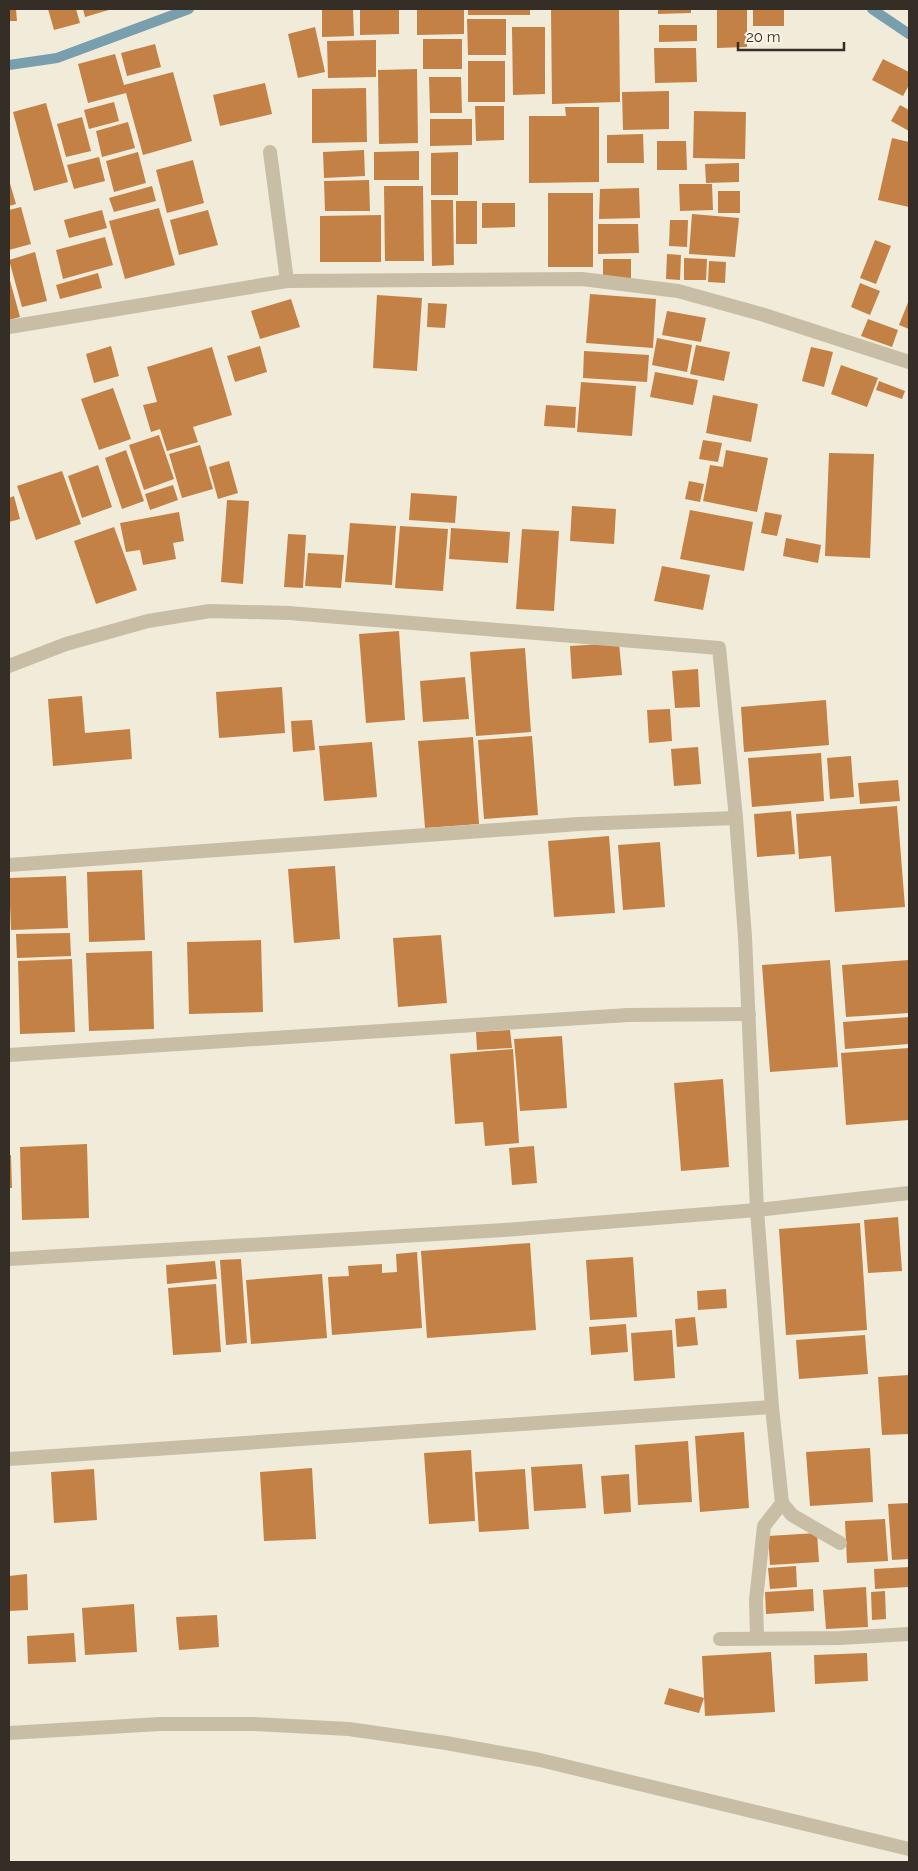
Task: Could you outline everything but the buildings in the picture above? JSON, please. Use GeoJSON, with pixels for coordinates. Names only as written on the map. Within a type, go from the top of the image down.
{"type":"FeatureCollection","features":[{"type":"Feature","properties":{"kind":"street"},"geometry":{"type":"LineString","coordinates":[[270,152],[287,281]]}},
{"type":"Feature","properties":{"kind":"street"},"geometry":{"type":"LineString","coordinates":[[9,327],[287,281],[582,279],[678,291],[761,314],[909,362]]}},
{"type":"Feature","properties":{"kind":"street"},"geometry":{"type":"LineString","coordinates":[[9,666],[66,644],[148,621],[210,611],[290,613],[719,648],[736,818],[749,1014],[757,1210],[772,1406],[782,1503],[792,1515],[840,1543]]}},
{"type":"Feature","properties":{"kind":"street"},"geometry":{"type":"LineString","coordinates":[[9,865],[579,824],[736,818]]}},
{"type":"Feature","properties":{"kind":"street"},"geometry":{"type":"LineString","coordinates":[[9,1055],[628,1015],[749,1014]]}},
{"type":"Feature","properties":{"kind":"street"},"geometry":{"type":"LineString","coordinates":[[9,1259],[504,1230],[757,1210],[909,1193]]}},
{"type":"Feature","properties":{"kind":"street"},"geometry":{"type":"LineString","coordinates":[[9,1460],[772,1406]]}},
{"type":"Feature","properties":{"kind":"street"},"geometry":{"type":"LineString","coordinates":[[757,1638],[756,1600],[764,1526],[782,1503]]}},
{"type":"Feature","properties":{"kind":"street"},"geometry":{"type":"LineString","coordinates":[[720,1639],[840,1638],[909,1634]]}},
{"type":"Feature","properties":{"kind":"street"},"geometry":{"type":"LineString","coordinates":[[9,1733],[160,1724],[253,1724],[349,1729],[446,1743],[540,1760],[909,1849]]}},
{"type":"Feature","properties":{"kind":"waterway"},"geometry":{"type":"LineString","coordinates":[[9,65],[57,58],[189,9]]}},
{"type":"Feature","properties":{"kind":"waterway"},"geometry":{"type":"LineString","coordinates":[[872,9],[909,34]]}}]}
